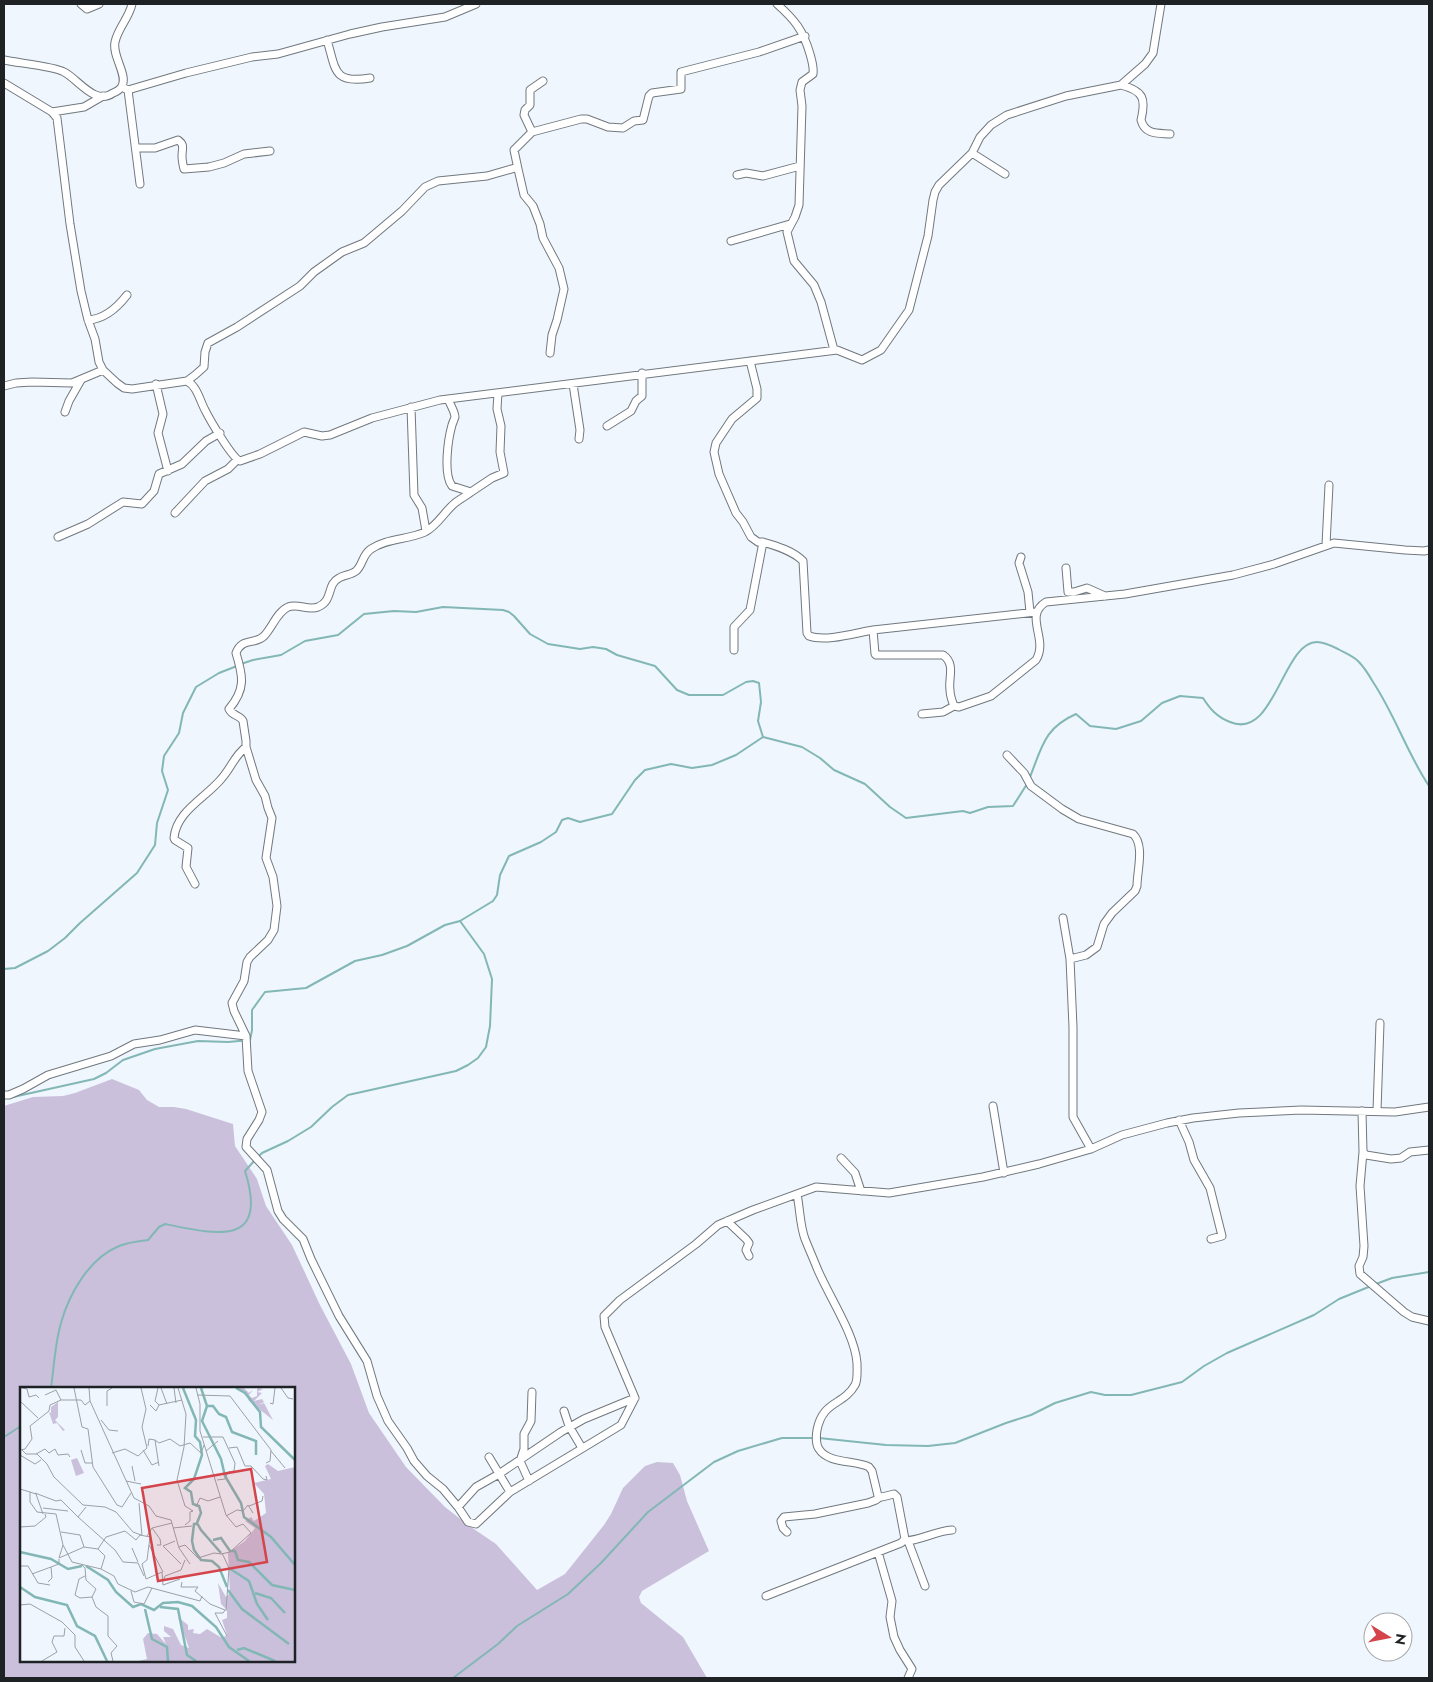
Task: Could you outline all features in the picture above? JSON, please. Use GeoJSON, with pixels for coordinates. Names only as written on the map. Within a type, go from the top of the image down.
{"type":"FeatureCollection","features":[{"type":"Feature","properties":{"kind":"street"},"geometry":{"type":"LineString","coordinates":[[81,4],[87,9],[99,4]]}},
{"type":"Feature","properties":{"kind":"street"},"geometry":{"type":"LineString","coordinates":[[132,4],[127,19],[118,32],[114,44],[115,55],[124,80],[136,148],[140,184]]}},
{"type":"Feature","properties":{"kind":"street"},"geometry":{"type":"LineString","coordinates":[[4,60],[64,72],[91,93],[103,96],[252,57],[278,54],[382,27],[445,17],[476,4]]}},
{"type":"Feature","properties":{"kind":"street"},"geometry":{"type":"LineString","coordinates":[[1121,85],[1146,64],[1153,53],[1161,4]]}},
{"type":"Feature","properties":{"kind":"street"},"geometry":{"type":"LineString","coordinates":[[780,5],[798,24],[805,36],[814,68],[813,74],[802,82],[800,86],[802,106],[800,205],[787,232],[794,261],[814,285],[821,302],[834,350]]}},
{"type":"Feature","properties":{"kind":"street"},"geometry":{"type":"LineString","coordinates":[[550,353],[552,335],[564,289],[559,268],[543,238],[533,206],[524,195],[514,150],[532,132],[581,119],[608,127],[626,127],[634,122],[643,120],[649,96],[652,93],[681,90],[681,72],[752,54],[805,36]]}},
{"type":"Feature","properties":{"kind":"street"},"geometry":{"type":"LineString","coordinates":[[328,42],[336,68],[343,77],[351,80],[370,78]]}},
{"type":"Feature","properties":{"kind":"street"},"geometry":{"type":"LineString","coordinates":[[532,132],[524,112],[530,105],[530,90],[543,80]]}},
{"type":"Feature","properties":{"kind":"street"},"geometry":{"type":"LineString","coordinates":[[4,83],[52,112],[57,118],[75,254],[88,320],[95,339],[99,362],[103,370],[124,388],[132,389],[187,381],[195,376],[204,367],[208,342],[237,327],[300,286],[314,272],[342,252],[364,243],[402,211],[425,187],[447,179],[487,176],[513,168],[518,169]]}},
{"type":"Feature","properties":{"kind":"street"},"geometry":{"type":"LineString","coordinates":[[237,460],[246,460],[304,432],[322,436],[330,435],[372,418],[411,407],[470,395],[573,384],[642,373],[834,350],[862,360],[881,350],[909,310],[928,236],[935,192],[945,179],[972,153],[980,137],[992,126],[1007,115],[1066,96],[1121,85],[1133,88],[1143,100],[1141,120],[1146,129],[1154,133],[1170,134]]}},
{"type":"Feature","properties":{"kind":"street"},"geometry":{"type":"LineString","coordinates":[[52,112],[84,107],[103,96]]}},
{"type":"Feature","properties":{"kind":"street"},"geometry":{"type":"LineString","coordinates":[[136,148],[155,148],[178,140],[184,146],[182,155],[184,170],[209,167],[244,154],[270,151]]}},
{"type":"Feature","properties":{"kind":"street"},"geometry":{"type":"LineString","coordinates":[[972,153],[1005,174]]}},
{"type":"Feature","properties":{"kind":"street"},"geometry":{"type":"LineString","coordinates":[[737,175],[746,173],[763,176],[800,166]]}},
{"type":"Feature","properties":{"kind":"street"},"geometry":{"type":"LineString","coordinates":[[731,241],[790,224]]}},
{"type":"Feature","properties":{"kind":"street"},"geometry":{"type":"LineString","coordinates":[[88,320],[98,320],[118,308],[127,295]]}},
{"type":"Feature","properties":{"kind":"street"},"geometry":{"type":"LineString","coordinates":[[750,361],[758,398],[732,419],[716,443],[714,452],[719,474],[734,510],[751,537],[758,542],[763,542],[796,554],[803,561],[807,633],[809,636],[816,638],[1033,612],[1046,602],[1105,596],[1233,575],[1274,564],[1334,543],[1405,550],[1429,550]]}},
{"type":"Feature","properties":{"kind":"street"},"geometry":{"type":"LineString","coordinates":[[4,386],[16,383],[65,384],[81,380],[103,370]]}},
{"type":"Feature","properties":{"kind":"street"},"geometry":{"type":"LineString","coordinates":[[607,426],[628,413],[642,396],[642,373]]}},
{"type":"Feature","properties":{"kind":"street"},"geometry":{"type":"LineString","coordinates":[[65,412],[81,380]]}},
{"type":"Feature","properties":{"kind":"street"},"geometry":{"type":"LineString","coordinates":[[187,381],[193,386],[212,423],[237,460]]}},
{"type":"Feature","properties":{"kind":"street"},"geometry":{"type":"LineString","coordinates":[[156,384],[163,414],[158,433],[168,471]]}},
{"type":"Feature","properties":{"kind":"street"},"geometry":{"type":"LineString","coordinates":[[573,384],[580,430],[579,439]]}},
{"type":"Feature","properties":{"kind":"street"},"geometry":{"type":"LineString","coordinates":[[498,393],[497,409],[501,426],[500,452],[504,473],[492,478],[454,503],[426,531],[382,543],[370,549],[364,554],[356,571],[333,583],[330,597],[326,602],[314,608],[297,605],[286,608],[263,638],[239,646],[236,653],[242,670],[241,682],[237,698],[229,708],[234,715],[243,721],[246,747],[256,780],[265,796],[272,818],[266,858],[273,878],[277,906],[274,930],[268,940],[247,962],[244,981],[232,1003],[246,1036],[248,1071],[262,1112],[247,1139],[246,1147],[267,1170],[278,1211],[283,1219],[304,1240],[311,1259],[340,1316],[367,1361],[377,1396],[388,1421],[414,1461],[458,1507],[468,1522],[476,1524],[510,1492],[621,1424],[635,1398]]}},
{"type":"Feature","properties":{"kind":"street"},"geometry":{"type":"LineString","coordinates":[[448,399],[455,417],[448,451],[447,468],[449,480],[452,486],[471,492]]}},
{"type":"Feature","properties":{"kind":"street"},"geometry":{"type":"LineString","coordinates":[[411,407],[414,495],[422,508],[426,531]]}},
{"type":"Feature","properties":{"kind":"street"},"geometry":{"type":"LineString","coordinates":[[58,537],[88,524],[123,502],[142,504],[154,491],[159,474],[182,464],[206,441],[220,433]]}},
{"type":"Feature","properties":{"kind":"street"},"geometry":{"type":"LineString","coordinates":[[175,513],[205,481],[228,469],[237,460]]}},
{"type":"Feature","properties":{"kind":"street"},"geometry":{"type":"LineString","coordinates":[[1326,545],[1329,484]]}},
{"type":"Feature","properties":{"kind":"street"},"geometry":{"type":"LineString","coordinates":[[734,650],[734,627],[750,610],[763,542]]}},
{"type":"Feature","properties":{"kind":"street"},"geometry":{"type":"LineString","coordinates":[[922,714],[943,712],[954,706],[959,708],[991,696],[1036,660],[1041,647],[1019,563],[1021,557]]}},
{"type":"Feature","properties":{"kind":"street"},"geometry":{"type":"LineString","coordinates":[[1066,568],[1068,592],[1087,588],[1105,596]]}},
{"type":"Feature","properties":{"kind":"street"},"geometry":{"type":"LineString","coordinates":[[873,630],[876,655],[940,654],[947,658],[951,668],[950,689],[954,706]]}},
{"type":"Feature","properties":{"kind":"street"},"geometry":{"type":"LineString","coordinates":[[195,884],[186,867],[188,848],[174,838],[174,833],[184,814],[223,777],[238,753],[246,747]]}},
{"type":"Feature","properties":{"kind":"street"},"geometry":{"type":"LineString","coordinates":[[1007,755],[1024,774],[1031,786],[1062,810],[1080,819],[1133,834],[1139,840],[1140,854],[1135,891],[1112,913],[1104,924],[1097,947],[1086,955],[1070,959]]}},
{"type":"Feature","properties":{"kind":"street"},"geometry":{"type":"LineString","coordinates":[[1063,918],[1070,959],[1073,1027],[1073,1117],[1091,1149]]}},
{"type":"Feature","properties":{"kind":"street"},"geometry":{"type":"LineString","coordinates":[[1376,1111],[1380,1024]]}},
{"type":"Feature","properties":{"kind":"street"},"geometry":{"type":"LineString","coordinates":[[4,1094],[9,1095],[23,1089],[48,1075],[111,1056],[134,1044],[160,1040],[195,1030],[246,1036]]}},
{"type":"Feature","properties":{"kind":"street"},"geometry":{"type":"LineString","coordinates":[[993,1106],[1004,1173]]}},
{"type":"Feature","properties":{"kind":"street"},"geometry":{"type":"LineString","coordinates":[[635,1398],[605,1327],[604,1316],[615,1305],[696,1244],[718,1225],[796,1194],[816,1187],[898,1192],[1004,1173],[1091,1149],[1122,1135],[1179,1120],[1239,1113],[1301,1110],[1396,1112],[1429,1107]]}},
{"type":"Feature","properties":{"kind":"street"},"geometry":{"type":"LineString","coordinates":[[1362,1111],[1360,1186],[1364,1246],[1363,1257],[1359,1266],[1360,1274],[1404,1312],[1412,1317],[1429,1321]]}},
{"type":"Feature","properties":{"kind":"street"},"geometry":{"type":"LineString","coordinates":[[1179,1120],[1190,1142],[1194,1160],[1210,1188],[1222,1236],[1211,1239]]}},
{"type":"Feature","properties":{"kind":"street"},"geometry":{"type":"LineString","coordinates":[[1362,1152],[1368,1155],[1392,1159],[1401,1158],[1410,1152],[1429,1150]]}},
{"type":"Feature","properties":{"kind":"street"},"geometry":{"type":"LineString","coordinates":[[842,1158],[854,1173],[861,1191]]}},
{"type":"Feature","properties":{"kind":"street"},"geometry":{"type":"LineString","coordinates":[[796,1194],[805,1238],[817,1269],[854,1347],[857,1361],[856,1384],[848,1394],[824,1411],[819,1420],[816,1435],[819,1449],[824,1454],[837,1460],[869,1467],[880,1497]]}},
{"type":"Feature","properties":{"kind":"street"},"geometry":{"type":"LineString","coordinates":[[727,1221],[749,1243],[746,1250],[749,1256]]}},
{"type":"Feature","properties":{"kind":"street"},"geometry":{"type":"LineString","coordinates":[[529,1481],[520,1461],[522,1458],[524,1434],[531,1421],[532,1392]]}},
{"type":"Feature","properties":{"kind":"street"},"geometry":{"type":"LineString","coordinates":[[458,1507],[476,1487],[499,1474],[569,1426],[635,1398]]}},
{"type":"Feature","properties":{"kind":"street"},"geometry":{"type":"LineString","coordinates":[[564,1411],[569,1426],[582,1448]]}},
{"type":"Feature","properties":{"kind":"street"},"geometry":{"type":"LineString","coordinates":[[489,1457],[510,1492]]}},
{"type":"Feature","properties":{"kind":"street"},"geometry":{"type":"LineString","coordinates":[[787,1532],[781,1524],[784,1517],[815,1514],[868,1503],[880,1497],[894,1494],[897,1497],[906,1541],[925,1586]]}},
{"type":"Feature","properties":{"kind":"street"},"geometry":{"type":"LineString","coordinates":[[766,1596],[906,1541],[917,1540],[937,1532],[952,1530]]}},
{"type":"Feature","properties":{"kind":"street"},"geometry":{"type":"LineString","coordinates":[[878,1552],[892,1601],[890,1617],[894,1637],[912,1669],[908,1678]]}},
{"type":"Feature","properties":{"kind":"shaded area"},"geometry":{"type":"Polygon","coordinates":[[[112,1079],[139,1090],[147,1100],[159,1107],[186,1109],[233,1124],[235,1146],[257,1179],[266,1206],[292,1245],[320,1305],[351,1364],[369,1413],[406,1467],[445,1507],[496,1544],[537,1590],[565,1574],[604,1525],[623,1488],[645,1466],[657,1462],[673,1463],[680,1475],[687,1501],[709,1551],[642,1591],[639,1597],[641,1603],[683,1637],[707,1678],[4,1678],[4,1106],[33,1097],[63,1096],[112,1079]]]}},
{"type":"Feature","properties":{"kind":"waterway"},"geometry":{"type":"LineString","coordinates":[[241,664],[281,655],[305,641],[338,635],[364,614],[394,611],[416,612],[443,607],[503,610],[514,616],[530,634],[548,644],[580,649],[593,647],[606,649],[617,655],[655,666],[677,690],[689,695],[723,695],[746,682],[753,681],[759,683],[761,702],[758,721],[763,737]]}},
{"type":"Feature","properties":{"kind":"waterway"},"geometry":{"type":"LineString","coordinates":[[1030,777],[1041,748],[1051,732],[1065,719],[1076,714],[1090,726],[1116,729],[1141,721],[1162,703],[1180,696],[1203,698],[1221,718],[1230,722],[1245,724],[1258,718],[1268,705],[1295,657],[1305,646],[1317,642],[1328,644],[1349,655],[1362,666],[1381,695],[1429,786]]}},
{"type":"Feature","properties":{"kind":"waterway"},"geometry":{"type":"LineString","coordinates":[[4,969],[15,968],[48,951],[137,873],[155,845],[157,823],[168,790],[162,771],[164,756],[179,733],[183,713],[196,687],[219,673],[237,666]]}},
{"type":"Feature","properties":{"kind":"waterway"},"geometry":{"type":"LineString","coordinates":[[13,1097],[94,1079],[106,1073],[123,1060],[155,1049],[198,1041],[228,1042],[250,1040],[252,1010],[265,992],[306,988],[355,961],[382,955],[407,946],[445,925],[460,921],[493,901],[497,895],[500,875],[509,856],[541,842],[556,832],[562,820],[568,818],[580,822],[612,814],[635,780],[645,770],[671,764],[692,768],[712,765],[736,755],[763,737],[802,747],[820,758],[834,770],[865,784],[890,807],[906,818],[963,811],[970,813],[988,807],[1013,806],[1027,784]]}},
{"type":"Feature","properties":{"kind":"waterway"},"geometry":{"type":"LineString","coordinates":[[259,1156],[311,1127],[348,1095],[456,1071],[478,1058],[486,1047],[490,1026],[492,979],[484,954],[460,921]]}},
{"type":"Feature","properties":{"kind":"waterway"},"geometry":{"type":"LineString","coordinates":[[51,1387],[61,1323],[75,1289],[89,1269],[98,1260],[117,1247],[148,1240],[159,1227],[165,1224],[220,1232],[234,1230],[244,1224],[250,1213],[251,1196],[245,1171],[255,1160]]}},
{"type":"Feature","properties":{"kind":"waterway"},"geometry":{"type":"LineString","coordinates":[[1376,1284],[1392,1278],[1429,1272]]}},
{"type":"Feature","properties":{"kind":"waterway"},"geometry":{"type":"LineString","coordinates":[[819,1438],[886,1445],[928,1446],[955,1443],[1031,1415],[1055,1403],[1091,1392],[1105,1395],[1131,1395],[1182,1382],[1204,1366],[1227,1353],[1314,1315],[1339,1299],[1371,1286]]}},
{"type":"Feature","properties":{"kind":"waterway"},"geometry":{"type":"LineString","coordinates":[[4,1437],[20,1427]]}},
{"type":"Feature","properties":{"kind":"waterway"},"geometry":{"type":"LineString","coordinates":[[453,1678],[498,1644],[517,1626],[568,1594],[601,1563],[648,1512],[714,1462],[738,1451],[782,1438],[814,1438]]}}]}
